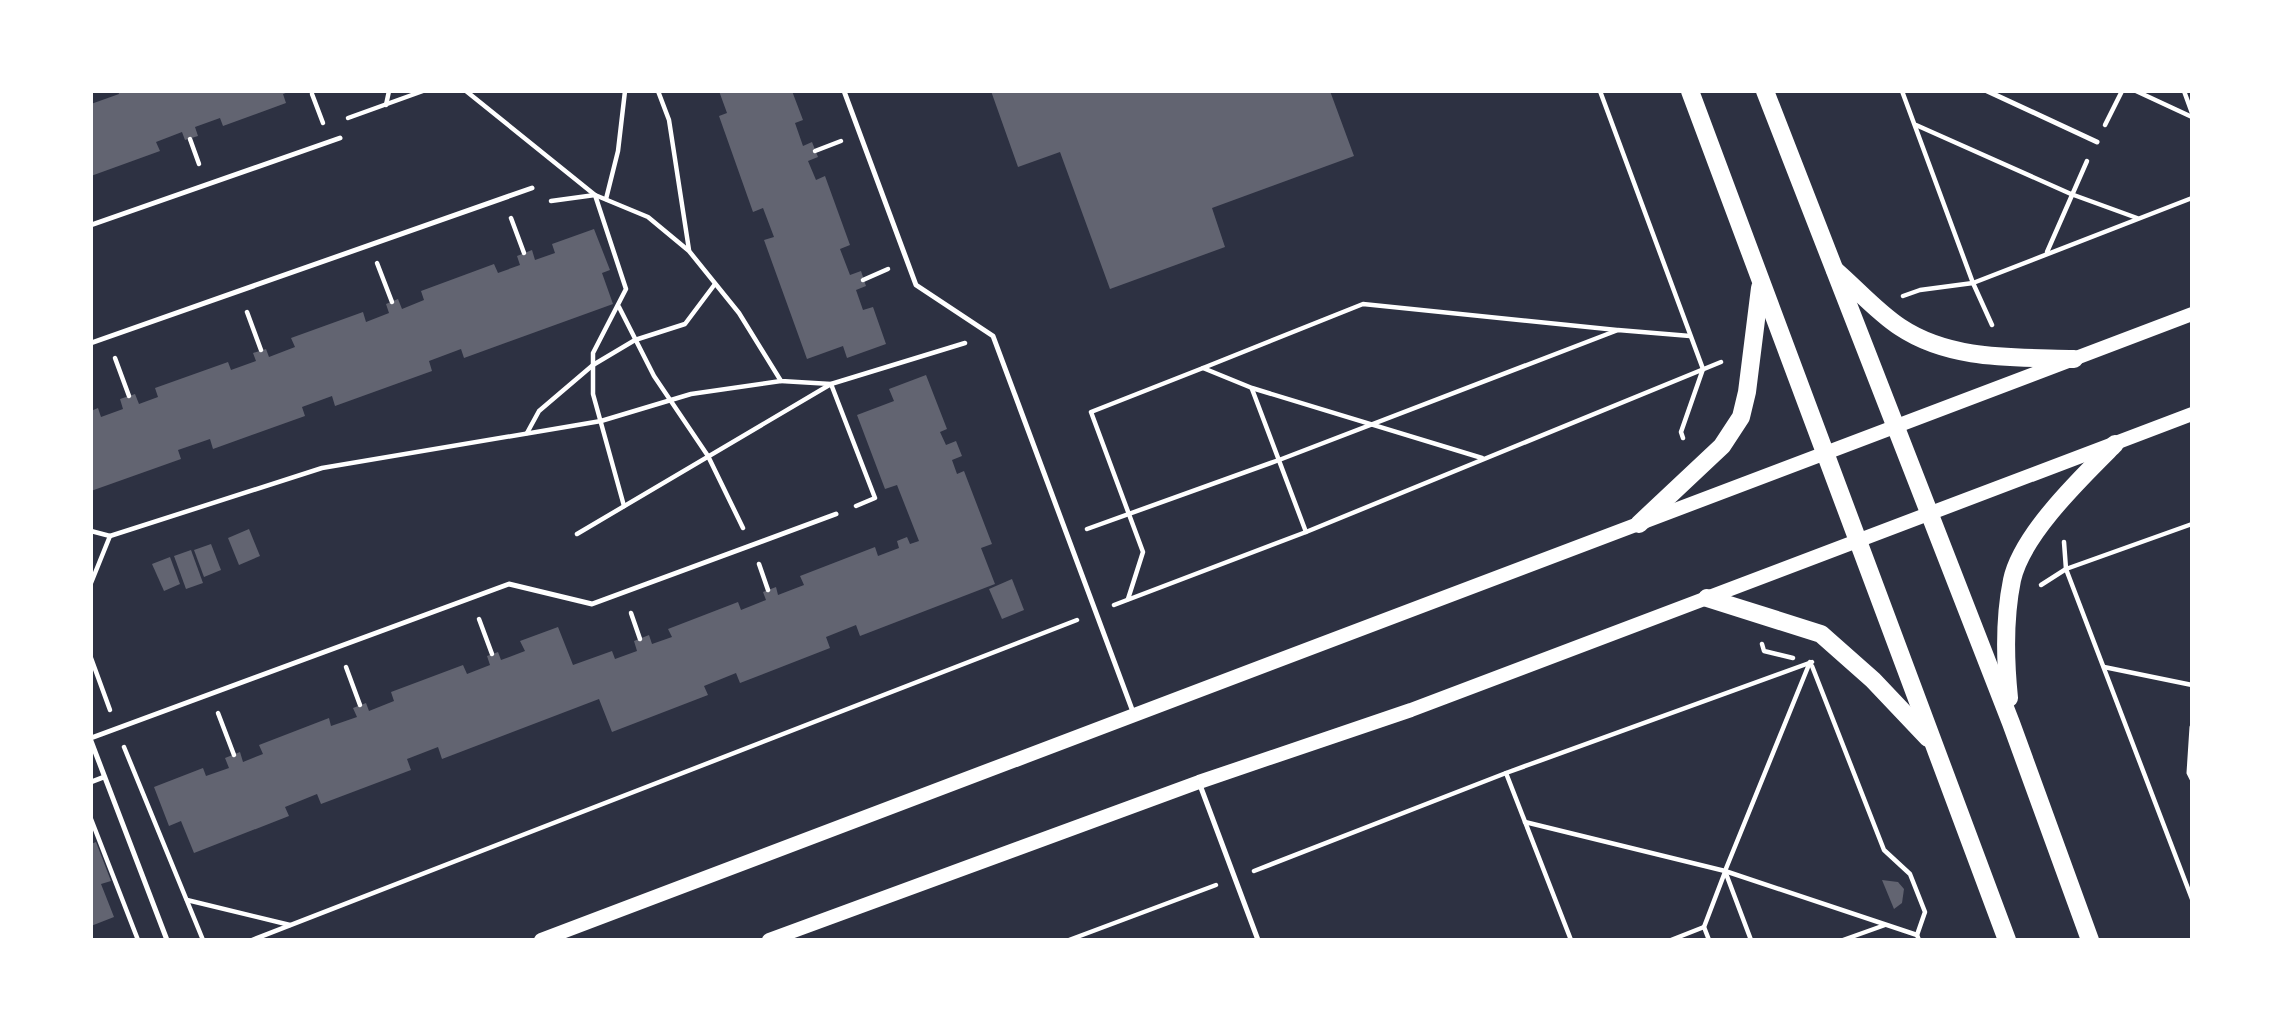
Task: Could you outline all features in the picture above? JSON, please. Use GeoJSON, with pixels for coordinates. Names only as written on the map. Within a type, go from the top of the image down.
{"type":"FeatureCollection","features":[{"type":"Feature","properties":{"kind":"main road"},"geometry":{"type":"LineString","coordinates":[[1689,91],[2007,940]]}},
{"type":"Feature","properties":{"kind":"main road"},"geometry":{"type":"LineString","coordinates":[[1765,91],[2011,723],[2090,940]]}},
{"type":"Feature","properties":{"kind":"main road"},"geometry":{"type":"LineString","coordinates":[[1831,266],[1899,327],[1942,349],[2004,356],[2074,359]]}},
{"type":"Feature","properties":{"kind":"main road"},"geometry":{"type":"LineString","coordinates":[[1639,524],[1722,446],[1741,417],[1747,392],[1760,285]]}},
{"type":"Feature","properties":{"kind":"main road"},"geometry":{"type":"LineString","coordinates":[[541,940],[2192,314]]}},
{"type":"Feature","properties":{"kind":"main road"},"geometry":{"type":"LineString","coordinates":[[769,940],[1199,782],[1411,710],[2192,414]]}},
{"type":"Feature","properties":{"kind":"main road"},"geometry":{"type":"LineString","coordinates":[[2011,723],[2004,654],[2012,578],[2035,534],[2066,492],[2115,444]]}},
{"type":"Feature","properties":{"kind":"main road"},"geometry":{"type":"LineString","coordinates":[[1707,598],[1821,634],[1873,680],[1935,746]]}},
{"type":"Feature","properties":{"kind":"lane"},"geometry":{"type":"LineString","coordinates":[[844,91],[916,285],[993,336],[1134,715]]}},
{"type":"Feature","properties":{"kind":"lane"},"geometry":{"type":"LineString","coordinates":[[1987,91],[2097,142]]}},
{"type":"Feature","properties":{"kind":"lane"},"geometry":{"type":"LineString","coordinates":[[91,225],[340,138]]}},
{"type":"Feature","properties":{"kind":"lane"},"geometry":{"type":"LineString","coordinates":[[91,344],[532,188]]}},
{"type":"Feature","properties":{"kind":"lane"},"geometry":{"type":"LineString","coordinates":[[167,940],[91,739],[509,584],[592,604],[836,514]]}},
{"type":"Feature","properties":{"kind":"lane"},"geometry":{"type":"LineString","coordinates":[[2192,727],[2189,773],[2192,779]]}},
{"type":"Feature","properties":{"kind":"lane"},"geometry":{"type":"LineString","coordinates":[[91,782],[104,777]]}},
{"type":"Feature","properties":{"kind":"lane"},"geometry":{"type":"LineString","coordinates":[[1199,782],[1258,940]]}},
{"type":"Feature","properties":{"kind":"path"},"geometry":{"type":"LineString","coordinates":[[388,91],[386,105],[423,91]]}},
{"type":"Feature","properties":{"kind":"path"},"geometry":{"type":"LineString","coordinates":[[466,91],[595,195],[648,216],[689,251],[739,313],[781,381]]}},
{"type":"Feature","properties":{"kind":"path"},"geometry":{"type":"LineString","coordinates":[[606,199],[618,151],[625,91]]}},
{"type":"Feature","properties":{"kind":"path"},"geometry":{"type":"LineString","coordinates":[[659,91],[669,120],[689,251]]}},
{"type":"Feature","properties":{"kind":"path"},"geometry":{"type":"LineString","coordinates":[[1600,91],[1703,369],[1681,432],[1683,438]]}},
{"type":"Feature","properties":{"kind":"path"},"geometry":{"type":"LineString","coordinates":[[1902,91],[1973,283],[1992,325]]}},
{"type":"Feature","properties":{"kind":"path"},"geometry":{"type":"LineString","coordinates":[[2047,252],[2071,194],[2122,91]]}},
{"type":"Feature","properties":{"kind":"path"},"geometry":{"type":"LineString","coordinates":[[2136,91],[2192,115]]}},
{"type":"Feature","properties":{"kind":"path"},"geometry":{"type":"LineString","coordinates":[[2184,91],[2192,115]]}},
{"type":"Feature","properties":{"kind":"path"},"geometry":{"type":"LineString","coordinates":[[312,94],[324,125]]}},
{"type":"Feature","properties":{"kind":"path"},"geometry":{"type":"LineString","coordinates":[[1915,125],[2071,194],[2138,219]]}},
{"type":"Feature","properties":{"kind":"path"},"geometry":{"type":"LineString","coordinates":[[190,139],[200,167]]}},
{"type":"Feature","properties":{"kind":"path"},"geometry":{"type":"LineString","coordinates":[[815,151],[845,139]]}},
{"type":"Feature","properties":{"kind":"path"},"geometry":{"type":"LineString","coordinates":[[538,202],[595,195]]}},
{"type":"Feature","properties":{"kind":"path"},"geometry":{"type":"LineString","coordinates":[[595,195],[625,289],[593,353],[593,394],[624,506]]}},
{"type":"Feature","properties":{"kind":"path"},"geometry":{"type":"LineString","coordinates":[[1903,296],[1920,290],[1973,283],[2047,252],[2192,198]]}},
{"type":"Feature","properties":{"kind":"path"},"geometry":{"type":"LineString","coordinates":[[518,210],[509,213],[524,253]]}},
{"type":"Feature","properties":{"kind":"path"},"geometry":{"type":"LineString","coordinates":[[363,265],[388,256]]}},
{"type":"Feature","properties":{"kind":"path"},"geometry":{"type":"LineString","coordinates":[[376,260],[392,302]]}},
{"type":"Feature","properties":{"kind":"path"},"geometry":{"type":"LineString","coordinates":[[863,279],[892,268]]}},
{"type":"Feature","properties":{"kind":"path"},"geometry":{"type":"LineString","coordinates":[[527,433],[539,411],[593,365],[635,340],[685,324],[715,284]]}},
{"type":"Feature","properties":{"kind":"path"},"geometry":{"type":"LineString","coordinates":[[1127,600],[1143,552],[1091,412],[1363,304],[1690,336]]}},
{"type":"Feature","properties":{"kind":"path"},"geometry":{"type":"LineString","coordinates":[[618,306],[635,340],[708,456],[751,545]]}},
{"type":"Feature","properties":{"kind":"path"},"geometry":{"type":"LineString","coordinates":[[245,307],[261,350]]}},
{"type":"Feature","properties":{"kind":"path"},"geometry":{"type":"LineString","coordinates":[[1068,536],[1279,460],[1368,423],[1618,330]]}},
{"type":"Feature","properties":{"kind":"path"},"geometry":{"type":"LineString","coordinates":[[577,534],[831,384],[993,336]]}},
{"type":"Feature","properties":{"kind":"path"},"geometry":{"type":"LineString","coordinates":[[102,358],[114,354],[129,396]]}},
{"type":"Feature","properties":{"kind":"path"},"geometry":{"type":"LineString","coordinates":[[252,940],[1306,532],[1721,362]]}},
{"type":"Feature","properties":{"kind":"path"},"geometry":{"type":"LineString","coordinates":[[1203,369],[1252,388],[1482,458]]}},
{"type":"Feature","properties":{"kind":"path"},"geometry":{"type":"LineString","coordinates":[[91,531],[110,536],[322,468],[601,421],[671,400],[781,381],[831,384]]}},
{"type":"Feature","properties":{"kind":"path"},"geometry":{"type":"LineString","coordinates":[[831,384],[875,498],[836,514]]}},
{"type":"Feature","properties":{"kind":"path"},"geometry":{"type":"LineString","coordinates":[[1252,388],[1306,532]]}},
{"type":"Feature","properties":{"kind":"path"},"geometry":{"type":"LineString","coordinates":[[2038,587],[2066,569],[2192,524]]}},
{"type":"Feature","properties":{"kind":"path"},"geometry":{"type":"LineString","coordinates":[[2063,531],[2066,569],[2192,899]]}},
{"type":"Feature","properties":{"kind":"path"},"geometry":{"type":"LineString","coordinates":[[91,583],[110,536]]}},
{"type":"Feature","properties":{"kind":"path"},"geometry":{"type":"LineString","coordinates":[[471,598],[492,654]]}},
{"type":"Feature","properties":{"kind":"path"},"geometry":{"type":"LineString","coordinates":[[1758,635],[1764,651],[1821,663]]}},
{"type":"Feature","properties":{"kind":"path"},"geometry":{"type":"LineString","coordinates":[[338,647],[360,705]]}},
{"type":"Feature","properties":{"kind":"path"},"geometry":{"type":"LineString","coordinates":[[91,658],[116,728],[203,940]]}},
{"type":"Feature","properties":{"kind":"path"},"geometry":{"type":"LineString","coordinates":[[1069,940],[1506,774],[1811,662]]}},
{"type":"Feature","properties":{"kind":"path"},"geometry":{"type":"LineString","coordinates":[[1709,940],[1704,927],[1811,662]]}},
{"type":"Feature","properties":{"kind":"path"},"geometry":{"type":"LineString","coordinates":[[1525,822],[1725,871],[1918,937],[1925,912],[1910,874],[1884,850],[1811,662]]}},
{"type":"Feature","properties":{"kind":"path"},"geometry":{"type":"LineString","coordinates":[[2103,666],[2192,685]]}},
{"type":"Feature","properties":{"kind":"path"},"geometry":{"type":"LineString","coordinates":[[211,694],[234,755]]}},
{"type":"Feature","properties":{"kind":"path"},"geometry":{"type":"LineString","coordinates":[[1506,774],[1571,940]]}},
{"type":"Feature","properties":{"kind":"path"},"geometry":{"type":"LineString","coordinates":[[91,819],[138,940]]}},
{"type":"Feature","properties":{"kind":"path"},"geometry":{"type":"LineString","coordinates":[[1725,871],[1751,940]]}},
{"type":"Feature","properties":{"kind":"path"},"geometry":{"type":"LineString","coordinates":[[186,900],[290,925]]}},
{"type":"Feature","properties":{"kind":"path"},"geometry":{"type":"LineString","coordinates":[[1843,940],[1885,925]]}},
{"type":"Feature","properties":{"kind":"path"},"geometry":{"type":"LineString","coordinates":[[1671,940],[1704,927]]}},
{"type":"Feature","properties":{"kind":"building"},"geometry":{"type":"Polygon","coordinates":[[[118,91],[291,91],[283,94],[286,103],[223,126],[220,118],[195,127],[198,136],[185,140],[182,132],[156,142],[160,151],[91,176],[91,104],[119,94],[118,91]]]}},
{"type":"Feature","properties":{"kind":"building"},"geometry":{"type":"Polygon","coordinates":[[[719,91],[792,91],[803,120],[795,123],[803,146],[812,142],[818,157],[808,161],[816,180],[825,176],[850,245],[840,249],[850,275],[861,271],[866,286],[856,290],[863,310],[873,307],[886,344],[847,358],[843,346],[807,359],[764,240],[774,237],[763,208],[753,212],[719,116],[727,113],[719,91]]]}},
{"type":"Feature","properties":{"kind":"building"},"geometry":{"type":"Polygon","coordinates":[[[991,91],[1330,91],[1354,156],[1212,208],[1225,247],[1110,289],[1060,152],[1018,167],[991,91]]]}},
{"type":"Feature","properties":{"kind":"building"},"geometry":{"type":"Polygon","coordinates":[[[594,229],[610,270],[602,273],[613,304],[464,358],[461,349],[429,361],[432,371],[335,406],[332,396],[302,407],[305,416],[213,449],[210,439],[178,450],[181,459],[91,491],[91,411],[98,408],[101,417],[123,409],[120,399],[135,394],[139,404],[158,397],[155,388],[228,362],[231,370],[256,361],[253,353],[266,349],[269,357],[295,347],[291,338],[363,312],[366,322],[389,313],[386,304],[398,299],[402,309],[424,300],[421,291],[494,264],[498,273],[520,265],[517,256],[532,250],[535,260],[555,253],[552,244],[594,229]]]}},
{"type":"Feature","properties":{"kind":"building"},"geometry":{"type":"Polygon","coordinates":[[[926,375],[947,429],[940,432],[946,445],[956,441],[962,456],[952,460],[957,474],[964,471],[992,544],[981,548],[995,584],[860,636],[856,625],[826,637],[830,648],[740,683],[736,673],[704,686],[708,695],[612,732],[599,699],[442,759],[438,747],[407,759],[411,770],[321,804],[317,794],[285,807],[289,816],[194,853],[181,821],[169,826],[154,787],[203,768],[206,776],[229,768],[225,758],[240,752],[243,762],[263,754],[259,745],[329,718],[331,726],[357,717],[353,708],[366,703],[369,711],[394,701],[391,692],[463,665],[467,674],[490,665],[487,656],[498,652],[501,660],[525,651],[520,641],[558,627],[573,665],[612,651],[615,659],[637,651],[634,641],[649,635],[652,644],[672,637],[668,629],[738,602],[741,610],[766,600],[763,592],[776,587],[778,595],[804,585],[800,576],[875,547],[878,556],[899,548],[897,541],[907,537],[910,544],[919,541],[897,485],[885,489],[857,415],[894,401],[889,389],[926,375]]]}},
{"type":"Feature","properties":{"kind":"building"},"geometry":{"type":"Polygon","coordinates":[[[249,529],[260,556],[239,565],[228,538],[249,529]]]}},
{"type":"Feature","properties":{"kind":"building"},"geometry":{"type":"Polygon","coordinates":[[[211,544],[221,570],[204,577],[194,550],[211,544]]]}},
{"type":"Feature","properties":{"kind":"building"},"geometry":{"type":"Polygon","coordinates":[[[191,550],[203,583],[186,589],[174,556],[191,550]]]}},
{"type":"Feature","properties":{"kind":"building"},"geometry":{"type":"Polygon","coordinates":[[[170,557],[180,584],[164,591],[152,564],[170,557]]]}},
{"type":"Feature","properties":{"kind":"building"},"geometry":{"type":"Polygon","coordinates":[[[1012,579],[1024,610],[1002,619],[989,589],[1012,579]]]}},
{"type":"Feature","properties":{"kind":"building"},"geometry":{"type":"Polygon","coordinates":[[[96,842],[111,881],[101,884],[114,917],[91,926],[91,844],[96,842]]]}},
{"type":"Feature","properties":{"kind":"building"},"geometry":{"type":"Polygon","coordinates":[[[1882,880],[1898,882],[1904,889],[1902,903],[1894,909],[1882,880]]]}}]}
